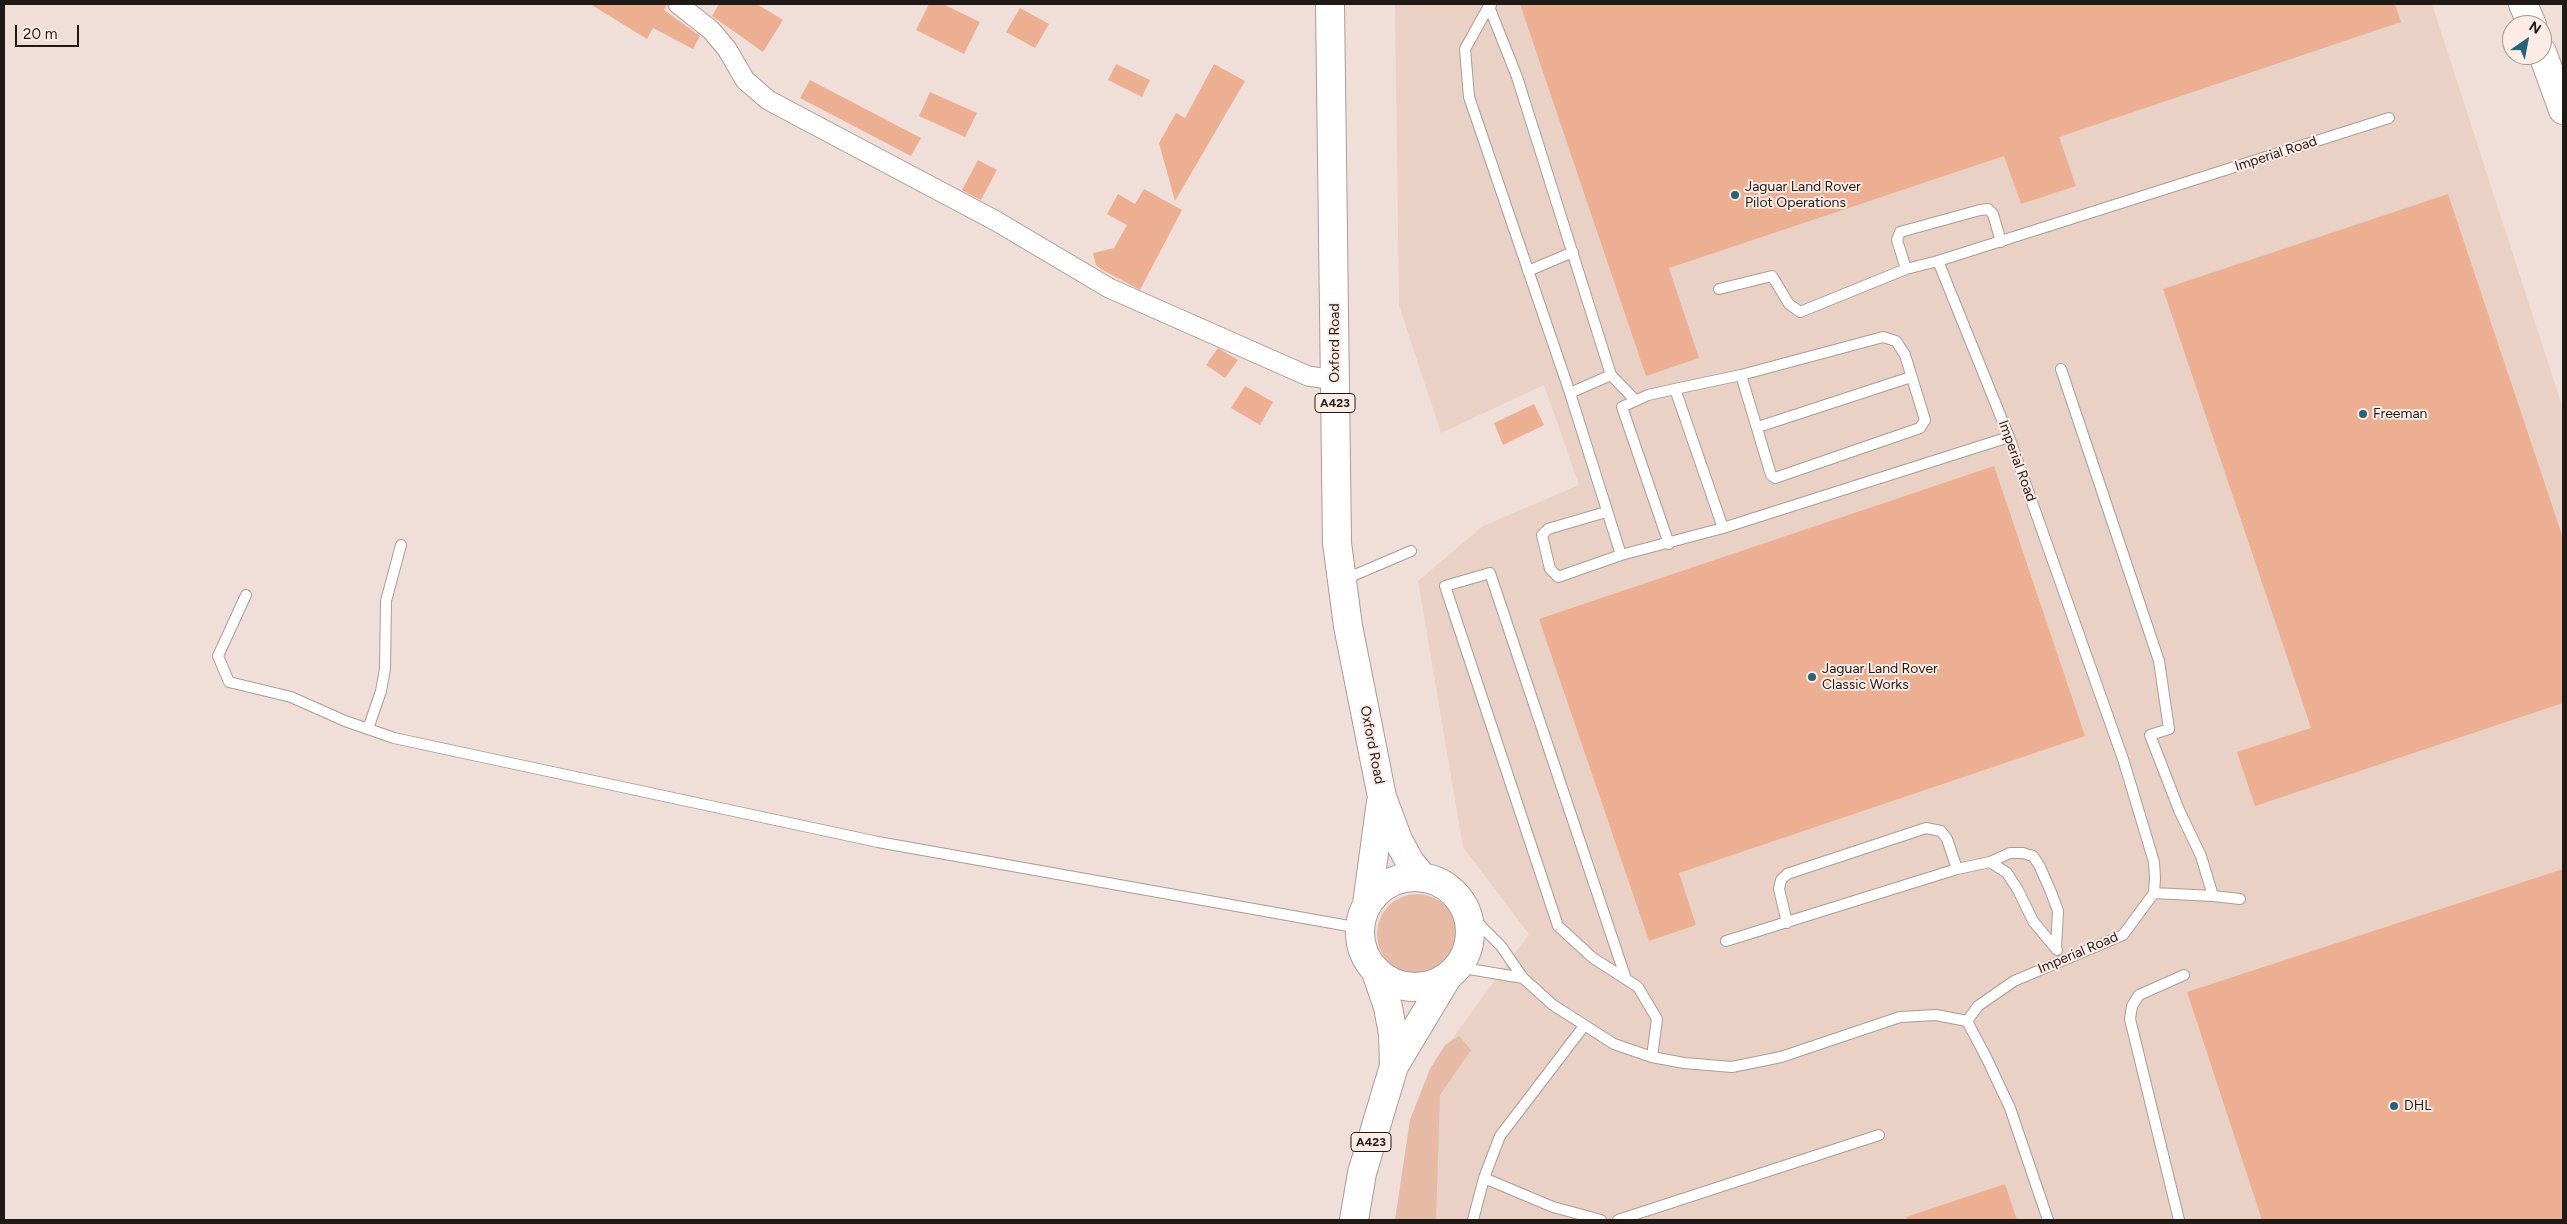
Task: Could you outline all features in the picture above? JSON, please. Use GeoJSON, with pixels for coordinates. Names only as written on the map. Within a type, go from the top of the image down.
{"type":"FeatureCollection","features":[{"type":"Feature","properties":{"kind":"highway","name":"Oxford Road"},"geometry":{"type":"LineString","coordinates":[[1330,4],[1337,543],[1348,626],[1382,798],[1398,840],[1410,862],[1423,878]]}},
{"type":"Feature","properties":{"kind":"highway"},"geometry":{"type":"LineString","coordinates":[[2547,65],[2563,110]]}},
{"type":"Feature","properties":{"kind":"highway","name":"Oxford Road"},"geometry":{"type":"LineString","coordinates":[[1364,916],[1382,798]]}},
{"type":"Feature","properties":{"kind":"highway"},"geometry":{"type":"LineString","coordinates":[[1423,878],[1444,886],[1460,900],[1465,910],[1470,934],[1464,957],[1453,971],[1428,986],[1416,987],[1393,983],[1375,969],[1363,950],[1364,916],[1382,888],[1391,883],[1402,879],[1423,878]]}},
{"type":"Feature","properties":{"kind":"highway","name":"A423"},"geometry":{"type":"LineString","coordinates":[[1375,969],[1388,1007],[1393,1034],[1394,1066]]}},
{"type":"Feature","properties":{"kind":"highway","name":"A423"},"geometry":{"type":"LineString","coordinates":[[1354,1220],[1362,1173],[1394,1066],[1453,971]]}},
{"type":"Feature","properties":{"kind":"street"},"geometry":{"type":"LineString","coordinates":[[678,4],[710,30],[727,50],[746,80],[768,100],[996,221],[1109,288],[1308,376],[1335,380]]}},
{"type":"Feature","properties":{"kind":"lane"},"geometry":{"type":"LineString","coordinates":[[1490,4],[1490,9],[1517,77],[1611,375],[1635,400]]}},
{"type":"Feature","properties":{"kind":"lane"},"geometry":{"type":"LineString","coordinates":[[1490,4],[1465,49],[1469,97],[1570,392],[1621,555]]}},
{"type":"Feature","properties":{"kind":"lane","name":"Imperial Road"},"geometry":{"type":"LineString","coordinates":[[1967,1021],[1978,1006],[1993,994],[2014,982],[2064,958],[2123,935],[2154,893],[2154,862],[2123,759],[2009,437],[1938,261],[2389,118]]}},
{"type":"Feature","properties":{"kind":"lane"},"geometry":{"type":"LineString","coordinates":[[1906,269],[1897,240],[1900,232],[1988,209],[1993,214],[2001,242]]}},
{"type":"Feature","properties":{"kind":"lane"},"geometry":{"type":"LineString","coordinates":[[1528,271],[1573,252]]}},
{"type":"Feature","properties":{"kind":"lane"},"geometry":{"type":"LineString","coordinates":[[1719,289],[1772,276],[1789,304],[1800,312],[1906,269],[1938,261]]}},
{"type":"Feature","properties":{"kind":"lane"},"geometry":{"type":"LineString","coordinates":[[1669,544],[1622,407],[1635,400],[1675,389],[1741,375],[1883,337],[1896,340],[1905,355],[1924,420],[1920,428],[1775,478],[1771,475],[1741,375]]}},
{"type":"Feature","properties":{"kind":"lane"},"geometry":{"type":"LineString","coordinates":[[2061,369],[2159,661],[2169,728],[2150,735],[2179,810],[2201,856],[2213,896]]}},
{"type":"Feature","properties":{"kind":"lane"},"geometry":{"type":"LineString","coordinates":[[1570,392],[1611,375]]}},
{"type":"Feature","properties":{"kind":"lane"},"geometry":{"type":"LineString","coordinates":[[1758,427],[1911,376]]}},
{"type":"Feature","properties":{"kind":"lane"},"geometry":{"type":"LineString","coordinates":[[1675,389],[1723,528]]}},
{"type":"Feature","properties":{"kind":"lane"},"geometry":{"type":"LineString","coordinates":[[1606,512],[1548,529],[1542,535],[1550,568],[1558,577],[1621,555],[1669,544],[1723,528],[2009,437]]}},
{"type":"Feature","properties":{"kind":"lane"},"geometry":{"type":"LineString","coordinates":[[368,729],[381,691],[385,669],[386,601],[401,545]]}},
{"type":"Feature","properties":{"kind":"lane"},"geometry":{"type":"LineString","coordinates":[[1342,580],[1411,551]]}},
{"type":"Feature","properties":{"kind":"lane"},"geometry":{"type":"LineString","coordinates":[[1626,979],[1490,573],[1445,586],[1558,926],[1581,948],[1626,979],[1638,987],[1657,1018],[1652,1057]]}},
{"type":"Feature","properties":{"kind":"lane"},"geometry":{"type":"LineString","coordinates":[[246,595],[218,656],[229,682],[291,697],[394,738],[878,842],[1364,916]]}},
{"type":"Feature","properties":{"kind":"lane"},"geometry":{"type":"LineString","coordinates":[[1787,923],[1779,889],[1781,880],[1787,874],[1926,828],[1940,831],[1947,839],[1957,869]]}},
{"type":"Feature","properties":{"kind":"lane"},"geometry":{"type":"LineString","coordinates":[[1726,941],[1957,869],[1990,862],[2010,853],[2023,853],[2033,856],[2039,865],[2058,911],[2056,948]]}},
{"type":"Feature","properties":{"kind":"lane"},"geometry":{"type":"LineString","coordinates":[[1990,862],[2007,873],[2018,890],[2033,921],[2064,958]]}},
{"type":"Feature","properties":{"kind":"lane"},"geometry":{"type":"LineString","coordinates":[[2154,893],[2240,899]]}},
{"type":"Feature","properties":{"kind":"lane"},"geometry":{"type":"LineString","coordinates":[[1465,910],[1501,946],[1524,978],[1553,1004],[1614,1044],[1652,1057],[1684,1063],[1732,1067],[1781,1057],[1900,1017],[1936,1015],[1967,1021],[2010,1108],[2048,1220]]}},
{"type":"Feature","properties":{"kind":"lane"},"geometry":{"type":"LineString","coordinates":[[1453,971],[1524,978]]}},
{"type":"Feature","properties":{"kind":"lane"},"geometry":{"type":"LineString","coordinates":[[2179,1220],[2130,1019],[2132,1006],[2139,995],[2184,975]]}},
{"type":"Feature","properties":{"kind":"lane"},"geometry":{"type":"LineString","coordinates":[[1473,1220],[1484,1178],[1500,1136],[1584,1026]]}},
{"type":"Feature","properties":{"kind":"lane"},"geometry":{"type":"LineString","coordinates":[[1618,1220],[1879,1135]]}},
{"type":"Feature","properties":{"kind":"lane"},"geometry":{"type":"LineString","coordinates":[[1484,1178],[1553,1208],[1601,1220]]}},
{"type":"Feature","properties":{"kind":"shaded area"},"geometry":{"type":"Polygon","coordinates":[[[1395,4],[2432,4],[2563,409],[2563,1220],[1395,1220],[1410,1120],[1430,1069],[1529,934],[1463,847],[1418,581],[1483,526],[1579,485],[1544,385],[1441,433],[1399,305],[1395,4]]]}},
{"type":"Feature","properties":{"kind":"shaded area"},"geometry":{"type":"Polygon","coordinates":[[[1417,894],[1432,897],[1445,906],[1454,919],[1457,934],[1454,949],[1445,962],[1432,971],[1417,974],[1402,971],[1389,962],[1380,949],[1377,934],[1380,919],[1389,906],[1402,897],[1417,894]]]}},
{"type":"Feature","properties":{"kind":"shaded area"},"geometry":{"type":"Polygon","coordinates":[[[1459,1036],[1471,1050],[1440,1095],[1436,1220],[1395,1220],[1410,1120],[1430,1069],[1445,1045],[1459,1036]]]}},
{"type":"Feature","properties":{"kind":"building"},"geometry":{"type":"Polygon","coordinates":[[[590,4],[667,4],[664,10],[700,36],[693,49],[653,28],[647,39],[590,4]]]}},
{"type":"Feature","properties":{"kind":"building"},"geometry":{"type":"Polygon","coordinates":[[[719,4],[757,4],[783,20],[763,52],[712,16],[719,4]]]}},
{"type":"Feature","properties":{"kind":"building"},"geometry":{"type":"Polygon","coordinates":[[[929,4],[943,4],[980,22],[964,54],[916,30],[929,4]]]}},
{"type":"Feature","properties":{"kind":"building","name":"Jaguar Land Rover Pilot Operations"},"geometry":{"type":"Polygon","coordinates":[[[1520,4],[2395,4],[2401,22],[2059,137],[2076,186],[2021,204],[2004,156],[1669,268],[1699,358],[1646,376],[1520,4]]]}},
{"type":"Feature","properties":{"kind":"building"},"geometry":{"type":"Polygon","coordinates":[[[1020,8],[1049,24],[1035,48],[1006,32],[1020,8]]]}},
{"type":"Feature","properties":{"kind":"building"},"geometry":{"type":"Polygon","coordinates":[[[1116,64],[1150,80],[1142,97],[1108,80],[1116,64]]]}},
{"type":"Feature","properties":{"kind":"building"},"geometry":{"type":"Polygon","coordinates":[[[1214,64],[1245,81],[1175,201],[1159,143],[1176,113],[1185,118],[1214,64]]]}},
{"type":"Feature","properties":{"kind":"building"},"geometry":{"type":"Polygon","coordinates":[[[810,80],[921,138],[911,156],[800,98],[810,80]]]}},
{"type":"Feature","properties":{"kind":"building"},"geometry":{"type":"Polygon","coordinates":[[[930,92],[977,113],[965,137],[919,116],[930,92]]]}},
{"type":"Feature","properties":{"kind":"building"},"geometry":{"type":"Polygon","coordinates":[[[978,160],[997,170],[981,200],[962,190],[978,160]]]}},
{"type":"Feature","properties":{"kind":"building"},"geometry":{"type":"Polygon","coordinates":[[[1144,189],[1182,210],[1140,290],[1101,269],[1096,265],[1093,253],[1114,248],[1127,225],[1107,214],[1118,194],[1135,204],[1144,189]]]}},
{"type":"Feature","properties":{"kind":"building","name":"Freeman"},"geometry":{"type":"Polygon","coordinates":[[[2448,194],[2563,538],[2563,703],[2255,806],[2237,752],[2311,728],[2163,289],[2448,194]]]}},
{"type":"Feature","properties":{"kind":"building"},"geometry":{"type":"Polygon","coordinates":[[[1218,348],[1238,360],[1225,378],[1206,365],[1218,348]]]}},
{"type":"Feature","properties":{"kind":"building"},"geometry":{"type":"Polygon","coordinates":[[[1245,386],[1273,402],[1260,425],[1231,408],[1245,386]]]}},
{"type":"Feature","properties":{"kind":"building"},"geometry":{"type":"Polygon","coordinates":[[[1534,404],[1544,425],[1503,445],[1494,423],[1534,404]]]}},
{"type":"Feature","properties":{"kind":"building","name":"Jaguar Land Rover Classic Works"},"geometry":{"type":"Polygon","coordinates":[[[1994,466],[2085,736],[1679,873],[1696,925],[1649,941],[1539,619],[1994,466]]]}},
{"type":"Feature","properties":{"kind":"building","name":"DHL"},"geometry":{"type":"Polygon","coordinates":[[[2563,869],[2563,1220],[2262,1220],[2187,992],[2563,869]]]}},
{"type":"Feature","properties":{"kind":"building"},"geometry":{"type":"Polygon","coordinates":[[[2005,1184],[2017,1220],[1907,1220],[1906,1217],[2005,1184]]]}},
{"type":"Feature","properties":{"kind":"place","name":"Jaguar Land Rover Pilot Operations"},"geometry":{"type":"Point","coordinates":[1735,195]}},
{"type":"Feature","properties":{"kind":"place","name":"Freeman"},"geometry":{"type":"Point","coordinates":[2363,414]}},
{"type":"Feature","properties":{"kind":"place","name":"Jaguar Land Rover Classic Works"},"geometry":{"type":"Point","coordinates":[1812,677]}},
{"type":"Feature","properties":{"kind":"place","name":"DHL"},"geometry":{"type":"Point","coordinates":[2394,1106]}}]}
